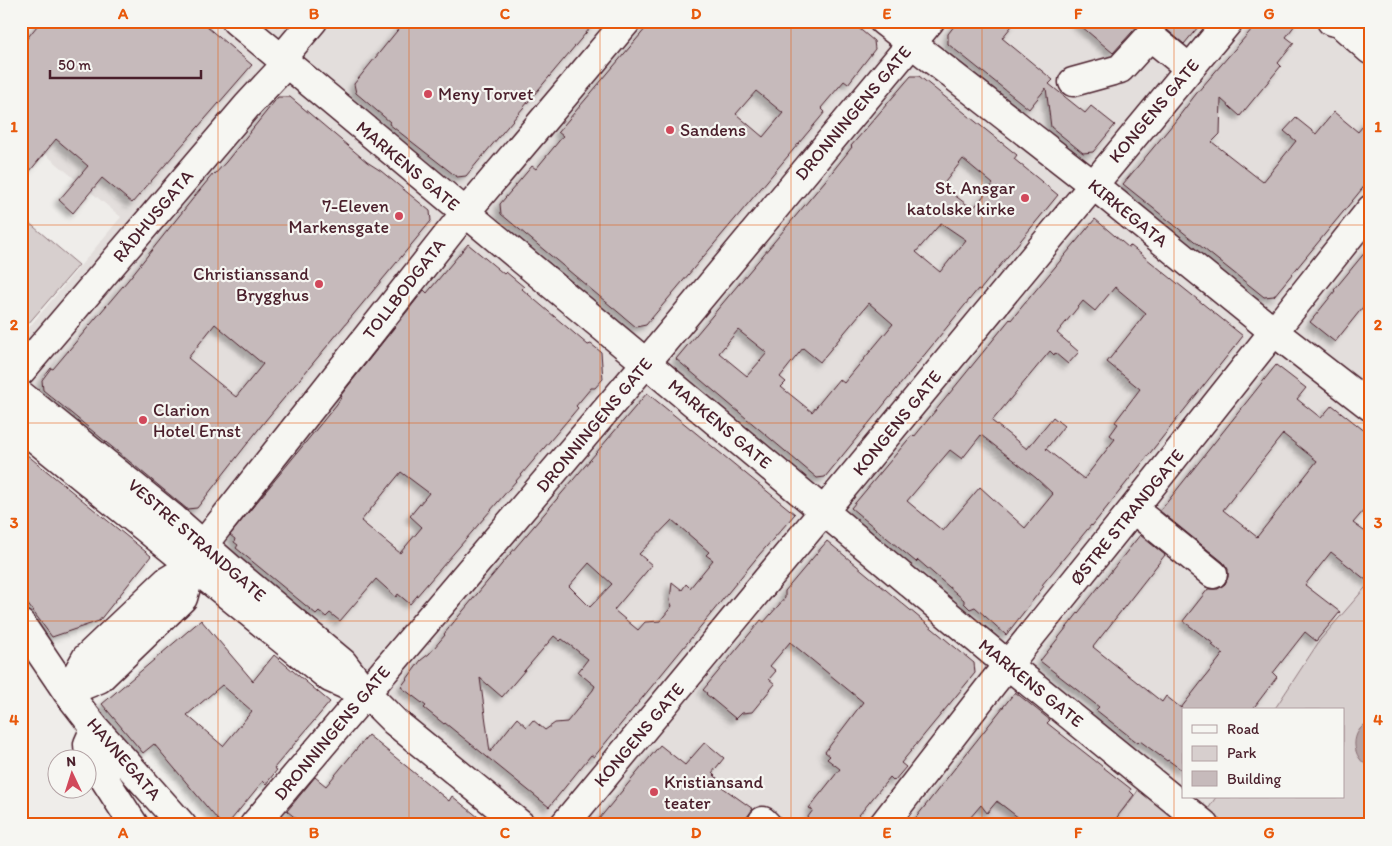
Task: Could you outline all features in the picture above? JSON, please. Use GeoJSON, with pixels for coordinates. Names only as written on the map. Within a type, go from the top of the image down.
{"type":"FeatureCollection","features":[{"type":"Feature","properties":{"kind":"street","name":"MARKENS GATE"},"geometry":{"type":"LineString","coordinates":[[236,21],[1008,665],[1206,825]]}},
{"type":"Feature","properties":{"kind":"street","name":"RÅDHUSGATA"},"geometry":{"type":"LineString","coordinates":[[21,371],[284,61],[313,21]]}},
{"type":"Feature","properties":{"kind":"street","name":"TOLLBODGATA"},"geometry":{"type":"LineString","coordinates":[[67,692],[86,658],[167,581],[198,555],[465,213],[627,21]]}},
{"type":"Feature","properties":{"kind":"street","name":"KIRKEGATA"},"geometry":{"type":"LineString","coordinates":[[883,21],[1092,184],[1273,332],[1371,407]]}},
{"type":"Feature","properties":{"kind":"street","name":"DRONNINGENS GATE"},"geometry":{"type":"LineString","coordinates":[[254,825],[646,364],[930,21]]}},
{"type":"Feature","properties":{"kind":"street","name":"KONGENS GATE"},"geometry":{"type":"LineString","coordinates":[[564,825],[825,511],[1092,184],[1229,21]]}},
{"type":"Feature","properties":{"kind":"street"},"geometry":{"type":"LineString","coordinates":[[1331,21],[1340,23],[1370,50]]}},
{"type":"Feature","properties":{"kind":"street"},"geometry":{"type":"LineString","coordinates":[[1073,82],[1120,68],[1150,36],[1189,68]]}},
{"type":"Feature","properties":{"kind":"street","name":"ØSTRE STRANDGATE"},"geometry":{"type":"LineString","coordinates":[[883,825],[1008,665],[1371,210]]}},
{"type":"Feature","properties":{"kind":"street","name":"VESTRE STRANDGATE"},"geometry":{"type":"LineString","coordinates":[[21,395],[174,518],[198,555]]}},
{"type":"Feature","properties":{"kind":"street","name":"VESTRE STRANDGATE"},"geometry":{"type":"LineString","coordinates":[[21,427],[198,555],[342,663],[366,693],[395,722],[520,825]]}},
{"type":"Feature","properties":{"kind":"street"},"geometry":{"type":"LineString","coordinates":[[1133,509],[1213,574]]}},
{"type":"Feature","properties":{"kind":"street","name":"HAVNEGATA"},"geometry":{"type":"LineString","coordinates":[[21,624],[67,692],[95,728],[182,825]]}},
{"type":"Feature","properties":{"kind":"street","name":"HAVNEGATA"},"geometry":{"type":"LineString","coordinates":[[21,646],[32,660],[67,692]]}},
{"type":"Feature","properties":{"kind":"street"},"geometry":{"type":"LineString","coordinates":[[95,728],[88,744],[89,755],[134,825]]}},
{"type":"Feature","properties":{"kind":"shaded area"},"geometry":{"type":"Polygon","coordinates":[[[21,21],[1371,21],[1371,581],[1320,640],[1275,708],[1182,708],[1182,798],[1215,798],[1199,824],[1146,779],[1110,825],[1030,825],[971,791],[970,821],[967,825],[527,825],[21,403],[21,337],[121,217],[21,134],[21,21]]]}},
{"type":"Feature","properties":{"kind":"shaded area"},"geometry":{"type":"Polygon","coordinates":[[[1371,721],[1371,768],[1359,758],[1355,744],[1359,731],[1371,721]]]}},
{"type":"Feature","properties":{"kind":"green space"},"geometry":{"type":"Polygon","coordinates":[[[21,216],[79,265],[21,332],[21,216]]]}},
{"type":"Feature","properties":{"kind":"green space"},"geometry":{"type":"Polygon","coordinates":[[[1371,581],[1371,825],[1110,825],[1146,779],[1199,823],[1215,798],[1344,798],[1344,708],[1275,708],[1320,640],[1371,581]]]}},
{"type":"Feature","properties":{"kind":"green space"},"geometry":{"type":"Polygon","coordinates":[[[971,791],[1001,804],[1030,825],[967,825],[970,821],[971,791]]]}},
{"type":"Feature","properties":{"kind":"building"},"geometry":{"type":"Polygon","coordinates":[[[41,21],[200,21],[252,65],[132,203],[102,178],[73,213],[59,200],[88,166],[56,139],[21,182],[21,46],[41,21]]]}},
{"type":"Feature","properties":{"kind":"building"},"geometry":{"type":"Polygon","coordinates":[[[405,21],[596,21],[466,176],[457,177],[389,124],[390,122],[356,93],[354,84],[405,21]]]}},
{"type":"Feature","properties":{"kind":"building"},"geometry":{"type":"Polygon","coordinates":[[[652,21],[850,21],[874,41],[875,49],[848,84],[844,81],[821,108],[825,112],[646,325],[636,327],[501,214],[500,204],[532,166],[536,169],[563,136],[558,132],[652,21]],[[756,91],[736,114],[763,137],[783,113],[756,91]]]}},
{"type":"Feature","properties":{"kind":"building"},"geometry":{"type":"Polygon","coordinates":[[[958,21],[1016,21],[1002,38],[1053,80],[1049,84],[1085,113],[1091,106],[1115,125],[1093,152],[1083,153],[1051,127],[1046,88],[1029,109],[948,44],[948,34],[958,21]]]}},
{"type":"Feature","properties":{"kind":"building"},"geometry":{"type":"Polygon","coordinates":[[[1075,21],[1142,21],[1113,53],[1075,21]]]}},
{"type":"Feature","properties":{"kind":"building"},"geometry":{"type":"Polygon","coordinates":[[[1154,21],[1203,21],[1184,44],[1154,21]]]}},
{"type":"Feature","properties":{"kind":"building"},"geometry":{"type":"Polygon","coordinates":[[[1259,21],[1298,21],[1286,37],[1294,43],[1278,63],[1281,66],[1240,116],[1221,99],[1220,134],[1212,142],[1263,182],[1296,141],[1284,131],[1296,118],[1316,134],[1334,112],[1358,132],[1371,116],[1371,178],[1274,296],[1264,297],[1123,184],[1196,94],[1259,21]]]}},
{"type":"Feature","properties":{"kind":"building"},"geometry":{"type":"Polygon","coordinates":[[[911,76],[919,76],[1017,155],[1014,159],[1058,195],[980,290],[978,289],[825,477],[817,478],[676,359],[825,181],[851,146],[911,76]],[[963,159],[942,186],[973,209],[993,184],[963,159]],[[941,223],[916,252],[940,272],[966,240],[941,223]],[[869,303],[820,362],[803,348],[780,377],[786,382],[781,387],[812,412],[839,379],[844,383],[893,324],[869,303]],[[738,330],[719,353],[747,376],[767,353],[738,330]]]}},
{"type":"Feature","properties":{"kind":"building"},"geometry":{"type":"Polygon","coordinates":[[[278,97],[290,97],[367,162],[430,211],[431,221],[265,421],[197,508],[187,509],[43,390],[42,380],[128,280],[213,174],[226,162],[278,97]],[[215,324],[188,358],[236,397],[263,364],[215,324]]]}},
{"type":"Feature","properties":{"kind":"building"},"geometry":{"type":"Polygon","coordinates":[[[1095,219],[1128,247],[1131,246],[1243,336],[1092,526],[1042,585],[1044,586],[1006,635],[975,607],[970,609],[964,603],[964,600],[918,560],[916,562],[851,508],[912,435],[914,437],[1095,219]],[[1115,287],[1095,311],[1083,301],[1057,333],[1079,352],[1068,364],[1050,351],[992,421],[1027,449],[1053,417],[1064,426],[1046,449],[1084,479],[1115,439],[1110,435],[1118,424],[1115,422],[1140,389],[1107,362],[1146,313],[1115,287]],[[981,435],[962,459],[950,450],[907,501],[943,531],[980,487],[1025,528],[1053,494],[1036,478],[981,435]]]}},
{"type":"Feature","properties":{"kind":"building"},"geometry":{"type":"Polygon","coordinates":[[[468,244],[504,274],[506,272],[524,287],[522,289],[588,345],[591,344],[601,352],[603,379],[595,388],[591,388],[576,406],[578,408],[410,604],[398,594],[396,597],[376,579],[340,621],[330,613],[326,617],[319,611],[316,614],[236,548],[238,545],[230,535],[337,404],[341,395],[424,290],[427,293],[468,244]],[[401,472],[361,521],[400,553],[422,527],[410,516],[429,493],[401,472]]]}},
{"type":"Feature","properties":{"kind":"building"},"geometry":{"type":"Polygon","coordinates":[[[1371,245],[1371,297],[1335,342],[1310,322],[1371,245]]]}},
{"type":"Feature","properties":{"kind":"building"},"geometry":{"type":"Polygon","coordinates":[[[1276,365],[1306,388],[1297,399],[1321,418],[1332,405],[1371,436],[1371,502],[1353,523],[1371,536],[1371,584],[1331,552],[1305,585],[1340,612],[1316,641],[1305,632],[1273,673],[1277,677],[1254,708],[1182,708],[1182,770],[1140,741],[1138,743],[1096,710],[1099,707],[1040,661],[1140,535],[1165,555],[1093,647],[1162,702],[1166,696],[1181,708],[1223,654],[1212,645],[1214,644],[1183,621],[1208,589],[1218,589],[1225,584],[1228,577],[1228,569],[1223,562],[1160,511],[1276,365]],[[1283,434],[1223,510],[1257,537],[1317,461],[1283,434]]]}},
{"type":"Feature","properties":{"kind":"building"},"geometry":{"type":"Polygon","coordinates":[[[647,393],[795,514],[759,555],[594,757],[591,755],[549,807],[424,708],[426,706],[401,687],[421,660],[429,654],[445,635],[511,553],[647,393]],[[672,520],[639,554],[652,565],[614,610],[638,630],[645,622],[660,621],[672,606],[670,601],[672,582],[682,590],[686,584],[690,588],[713,560],[706,555],[709,552],[672,520]],[[589,563],[569,586],[590,607],[612,584],[589,563]],[[554,636],[502,697],[480,678],[490,752],[517,718],[527,727],[533,720],[545,730],[555,723],[567,722],[595,686],[578,672],[588,659],[562,639],[560,641],[554,636]]]}},
{"type":"Feature","properties":{"kind":"building"},"geometry":{"type":"Polygon","coordinates":[[[21,450],[151,556],[99,621],[52,637],[21,595],[21,450]]]}},
{"type":"Feature","properties":{"kind":"building"},"geometry":{"type":"Polygon","coordinates":[[[827,541],[974,663],[975,673],[901,763],[906,767],[894,781],[890,777],[851,825],[802,825],[813,810],[809,808],[840,769],[827,759],[830,756],[825,752],[863,702],[790,642],[770,666],[776,671],[769,679],[775,684],[752,712],[742,713],[736,719],[703,690],[761,620],[764,622],[785,598],[785,591],[827,541]]]}},
{"type":"Feature","properties":{"kind":"building"},"geometry":{"type":"Polygon","coordinates":[[[201,620],[253,681],[274,655],[330,702],[274,768],[277,770],[266,784],[263,781],[227,825],[222,825],[154,744],[143,753],[102,704],[201,620]],[[222,685],[187,715],[223,746],[252,711],[222,685]]]}},
{"type":"Feature","properties":{"kind":"building"},"geometry":{"type":"Polygon","coordinates":[[[1015,692],[1050,720],[1047,723],[1131,789],[1130,791],[1134,795],[1111,825],[1028,825],[997,801],[987,813],[981,805],[964,825],[910,825],[1015,692]]]}},
{"type":"Feature","properties":{"kind":"building"},"geometry":{"type":"Polygon","coordinates":[[[368,735],[449,801],[452,796],[488,825],[304,825],[287,811],[315,777],[326,786],[368,735]]]}},
{"type":"Feature","properties":{"kind":"building"},"geometry":{"type":"Polygon","coordinates":[[[705,742],[724,758],[712,773],[718,779],[715,782],[753,809],[741,825],[724,825],[715,818],[710,825],[594,825],[660,745],[685,765],[705,742]]]}},
{"type":"Feature","properties":{"kind":"place","name":"Meny Torvet"},"geometry":{"type":"Point","coordinates":[428,94]}},
{"type":"Feature","properties":{"kind":"place","name":"Sandens"},"geometry":{"type":"Point","coordinates":[670,130]}},
{"type":"Feature","properties":{"kind":"place","name":"St. Ansgar katolske kirke"},"geometry":{"type":"Point","coordinates":[1025,198]}},
{"type":"Feature","properties":{"kind":"place","name":"7-Eleven Markensgate"},"geometry":{"type":"Point","coordinates":[399,216]}},
{"type":"Feature","properties":{"kind":"place","name":"Christianssand Brygghus"},"geometry":{"type":"Point","coordinates":[319,284]}},
{"type":"Feature","properties":{"kind":"place","name":"Clarion Hotel Ernst"},"geometry":{"type":"Point","coordinates":[143,420]}},
{"type":"Feature","properties":{"kind":"place","name":"Kristiansand teater"},"geometry":{"type":"Point","coordinates":[654,792]}}]}
